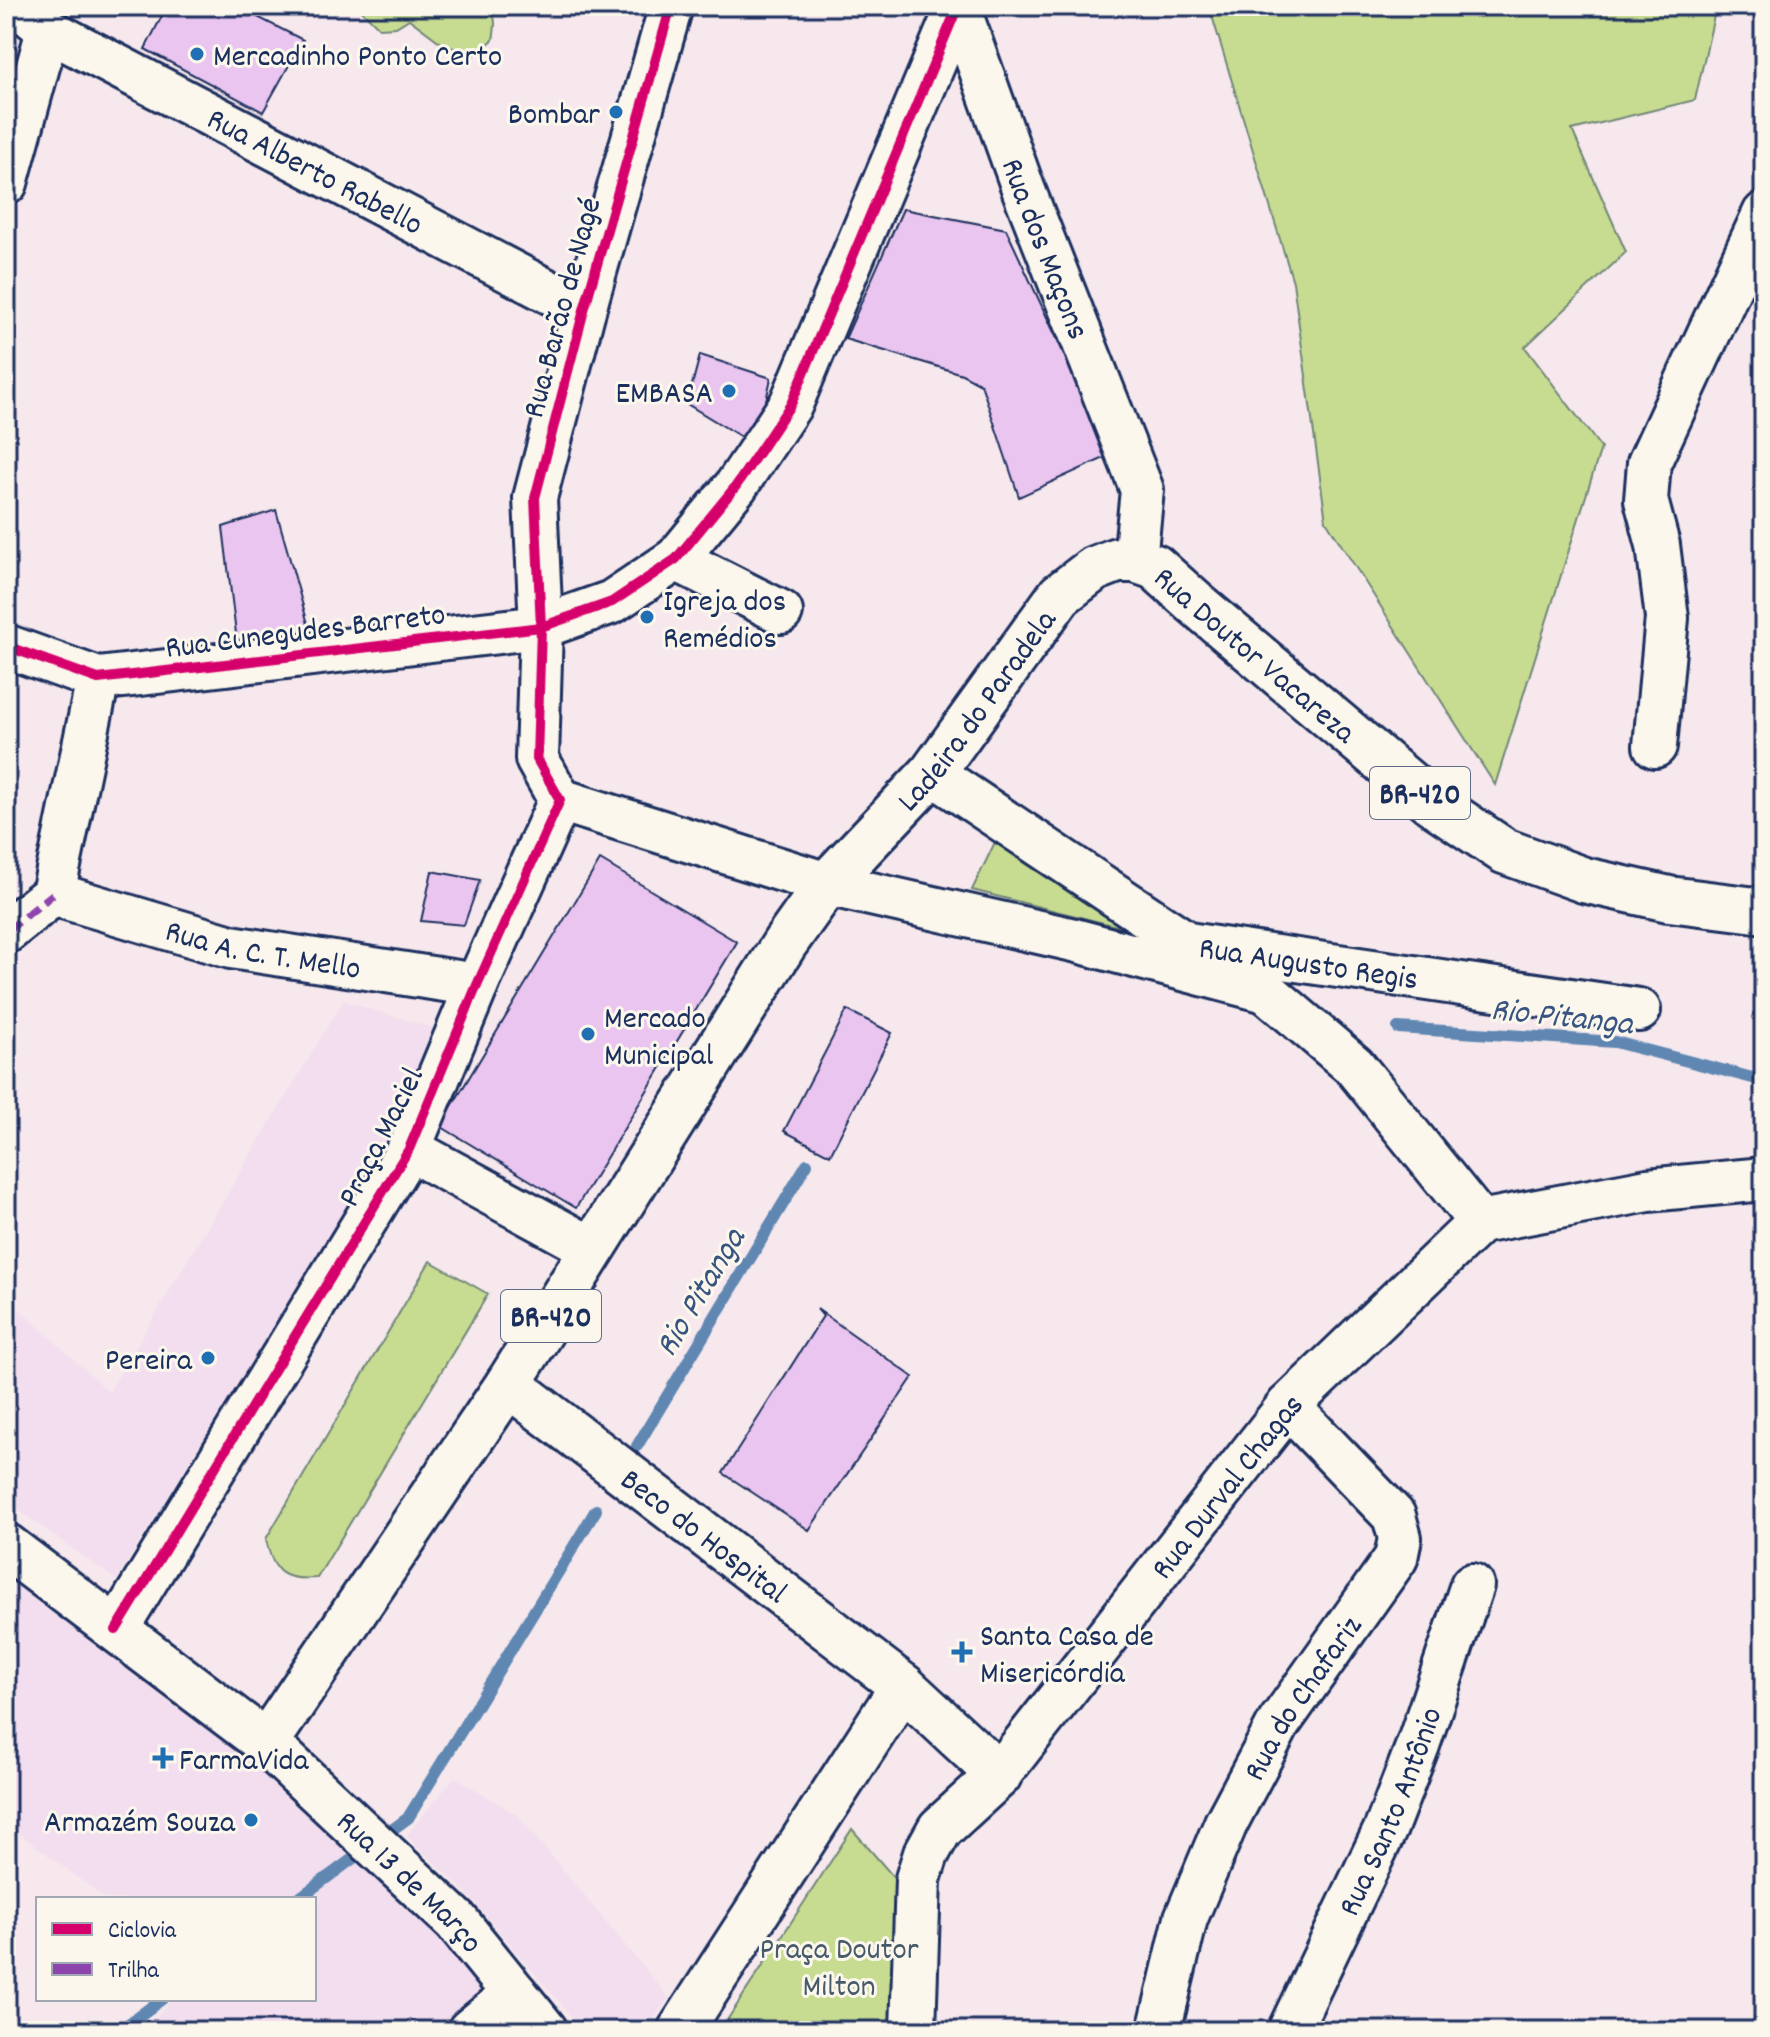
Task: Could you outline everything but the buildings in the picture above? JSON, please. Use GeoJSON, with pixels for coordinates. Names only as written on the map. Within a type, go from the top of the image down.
{"type":"FeatureCollection","features":[{"type":"Feature","properties":{"kind":"main road","name":"Ladeira do Paradela"},"geometry":{"type":"LineString","coordinates":[[827,884],[932,773],[1060,595],[1094,569],[1117,560],[1135,560]]}},
{"type":"Feature","properties":{"kind":"main road","name":"Rua Doutor Vacareza"},"geometry":{"type":"LineString","coordinates":[[1135,560],[1155,567],[1431,802],[1504,851],[1584,880],[1669,899],[1764,911]]}},
{"type":"Feature","properties":{"kind":"main road","name":"BR-420"},"geometry":{"type":"LineString","coordinates":[[266,1743],[508,1384],[785,943],[827,884]]}},
{"type":"Feature","properties":{"kind":"main road","name":"Beco do Hospital"},"geometry":{"type":"LineString","coordinates":[[508,1384],[903,1686]]}},
{"type":"Feature","properties":{"kind":"main road"},"geometry":{"type":"LineString","coordinates":[[6,1546],[266,1743]]}},
{"type":"Feature","properties":{"kind":"main road"},"geometry":{"type":"LineString","coordinates":[[680,2031],[903,1686],[999,1775],[940,1829],[926,1854],[918,1879],[913,2031]]}},
{"type":"Feature","properties":{"kind":"main road","name":"Rua 13 de Março"},"geometry":{"type":"LineString","coordinates":[[266,1743],[456,1921],[545,2031]]}},
{"type":"Feature","properties":{"kind":"main road"},"geometry":{"type":"LineString","coordinates":[[470,2031],[515,1994]]}},
{"type":"Feature","properties":{"kind":"street","name":"Rua Barão de Nagé"},"geometry":{"type":"LineString","coordinates":[[541,627],[535,498],[584,310],[671,6]]}},
{"type":"Feature","properties":{"kind":"street","name":"Rua dos Maçons"},"geometry":{"type":"LineString","coordinates":[[958,6],[1024,191],[1142,490],[1135,560]]}},
{"type":"Feature","properties":{"kind":"street","name":"Rua Cunegudes Barreto"},"geometry":{"type":"LineString","coordinates":[[6,646],[98,679],[541,627],[612,602],[676,559],[736,486],[791,404],[958,6]]}},
{"type":"Feature","properties":{"kind":"street","name":"Rua Alberto Rabello"},"geometry":{"type":"LineString","coordinates":[[45,14],[584,310]]}},
{"type":"Feature","properties":{"kind":"street"},"geometry":{"type":"LineString","coordinates":[[6,72],[45,14]]}},
{"type":"Feature","properties":{"kind":"street"},"geometry":{"type":"LineString","coordinates":[[6,183],[45,14]]}},
{"type":"Feature","properties":{"kind":"street"},"geometry":{"type":"LineString","coordinates":[[1655,746],[1667,618],[1658,545],[1646,500],[1649,463],[1764,214]]}},
{"type":"Feature","properties":{"kind":"street"},"geometry":{"type":"LineString","coordinates":[[676,559],[781,612]]}},
{"type":"Feature","properties":{"kind":"street"},"geometry":{"type":"LineString","coordinates":[[541,627],[537,759],[560,800],[827,884],[1074,940],[1266,991]]}},
{"type":"Feature","properties":{"kind":"street"},"geometry":{"type":"LineString","coordinates":[[6,932],[53,894],[98,679]]}},
{"type":"Feature","properties":{"kind":"street","name":"Rua Augusto Regis"},"geometry":{"type":"LineString","coordinates":[[932,773],[1188,944],[1639,1010]]}},
{"type":"Feature","properties":{"kind":"street","name":"Praça Maciel"},"geometry":{"type":"LineString","coordinates":[[116,1630],[409,1149],[477,985],[560,800]]}},
{"type":"Feature","properties":{"kind":"street","name":"Rua A. C. T. Mello"},"geometry":{"type":"LineString","coordinates":[[53,894],[231,947],[477,985]]}},
{"type":"Feature","properties":{"kind":"street"},"geometry":{"type":"LineString","coordinates":[[1188,944],[1266,991],[1354,1066],[1480,1222],[1648,1190],[1764,1179]]}},
{"type":"Feature","properties":{"kind":"street","name":"Praça Maciel"},"geometry":{"type":"LineString","coordinates":[[409,1149],[593,1249]]}},
{"type":"Feature","properties":{"kind":"street","name":"Rua Durval Chagas"},"geometry":{"type":"LineString","coordinates":[[999,1775],[1288,1406],[1480,1222]]}},
{"type":"Feature","properties":{"kind":"street","name":"Rua do Chafariz"},"geometry":{"type":"LineString","coordinates":[[1159,2031],[1186,1918],[1226,1823],[1279,1723],[1396,1558],[1400,1538],[1394,1516],[1288,1406]]}},
{"type":"Feature","properties":{"kind":"street","name":"Rua Santo Antônio"},"geometry":{"type":"LineString","coordinates":[[1289,2031],[1386,1828],[1418,1745],[1472,1585]]}},
{"type":"Feature","properties":{"kind":"shaded area"},"geometry":{"type":"Polygon","coordinates":[[[343,1001],[439,1030],[368,1175],[116,1580],[6,1501],[6,1297],[109,1392],[343,1001]]]}},
{"type":"Feature","properties":{"kind":"shaded area"},"geometry":{"type":"Polygon","coordinates":[[[6,1578],[267,1774],[446,1939],[518,2031],[144,2031],[171,2001],[316,2001],[316,1897],[103,1897],[6,1823],[6,1578]]]}},
{"type":"Feature","properties":{"kind":"shaded area"},"geometry":{"type":"Polygon","coordinates":[[[455,1777],[517,1815],[669,1998],[644,2031],[584,2031],[463,1889],[406,1836],[455,1777]]]}},
{"type":"Feature","properties":{"kind":"green space"},"geometry":{"type":"Polygon","coordinates":[[[368,6],[487,6],[494,18],[493,40],[474,55],[444,45],[409,19],[396,27],[379,28],[361,10],[368,6]]]}},
{"type":"Feature","properties":{"kind":"green space"},"geometry":{"type":"Polygon","coordinates":[[[1209,6],[1708,6],[1714,16],[1695,100],[1572,130],[1626,252],[1525,347],[1601,448],[1495,785],[1326,521],[1293,282],[1209,6]]]}},
{"type":"Feature","properties":{"kind":"green space"},"geometry":{"type":"Polygon","coordinates":[[[997,838],[1188,944],[972,890],[997,838]]]}},
{"type":"Feature","properties":{"kind":"green space"},"geometry":{"type":"Polygon","coordinates":[[[430,1261],[488,1294],[317,1578],[288,1576],[276,1567],[266,1539],[430,1261]]]}},
{"type":"Feature","properties":{"kind":"green space","name":"Praça Doutor Milton"},"geometry":{"type":"Polygon","coordinates":[[[852,1829],[916,1903],[892,2031],[720,2031],[852,1829]]]}},
{"type":"Feature","properties":{"kind":"waterway","name":"Rio Pitanga"},"geometry":{"type":"LineString","coordinates":[[1398,1028],[1615,1042],[1764,1081]]}},
{"type":"Feature","properties":{"kind":"waterway","name":"Rio Pitanga"},"geometry":{"type":"LineString","coordinates":[[637,1446],[807,1164]]}},
{"type":"Feature","properties":{"kind":"waterway"},"geometry":{"type":"LineString","coordinates":[[301,1897],[408,1818],[596,1510]]}},
{"type":"Feature","properties":{"kind":"waterway"},"geometry":{"type":"LineString","coordinates":[[119,2031],[159,2001]]}},
{"type":"Feature","properties":{"kind":"marked path"},"geometry":{"type":"LineString","coordinates":[[6,932],[53,894]]}},
{"type":"Feature","properties":{"kind":"cycle path"},"geometry":{"type":"LineString","coordinates":[[116,1630],[409,1149],[477,985],[560,800],[537,759],[541,627],[535,498],[584,310],[671,6]]}},
{"type":"Feature","properties":{"kind":"cycle path"},"geometry":{"type":"LineString","coordinates":[[6,646],[98,679],[541,627],[612,602],[676,559],[736,486],[791,404],[958,6]]}},
{"type":"Feature","properties":{"kind":"place","name":"Mercadinho Ponto Certo"},"geometry":{"type":"Point","coordinates":[197,54]}},
{"type":"Feature","properties":{"kind":"place","name":"Bombar"},"geometry":{"type":"Point","coordinates":[616,112]}},
{"type":"Feature","properties":{"kind":"place","name":"EMBASA"},"geometry":{"type":"Point","coordinates":[729,391]}},
{"type":"Feature","properties":{"kind":"place","name":"Igreja dos Remédios"},"geometry":{"type":"Point","coordinates":[647,617]}},
{"type":"Feature","properties":{"kind":"place","name":"Mercado Municipal"},"geometry":{"type":"Point","coordinates":[588,1034]}},
{"type":"Feature","properties":{"kind":"place","name":"Pereira"},"geometry":{"type":"Point","coordinates":[208,1358]}},
{"type":"Feature","properties":{"kind":"place","name":"Santa Casa de Misericórdia"},"geometry":{"type":"Point","coordinates":[962,1652]}},
{"type":"Feature","properties":{"kind":"place","name":"FarmaVida"},"geometry":{"type":"Point","coordinates":[163,1758]}},
{"type":"Feature","properties":{"kind":"place","name":"Armazém Souza"},"geometry":{"type":"Point","coordinates":[251,1820]}}]}
